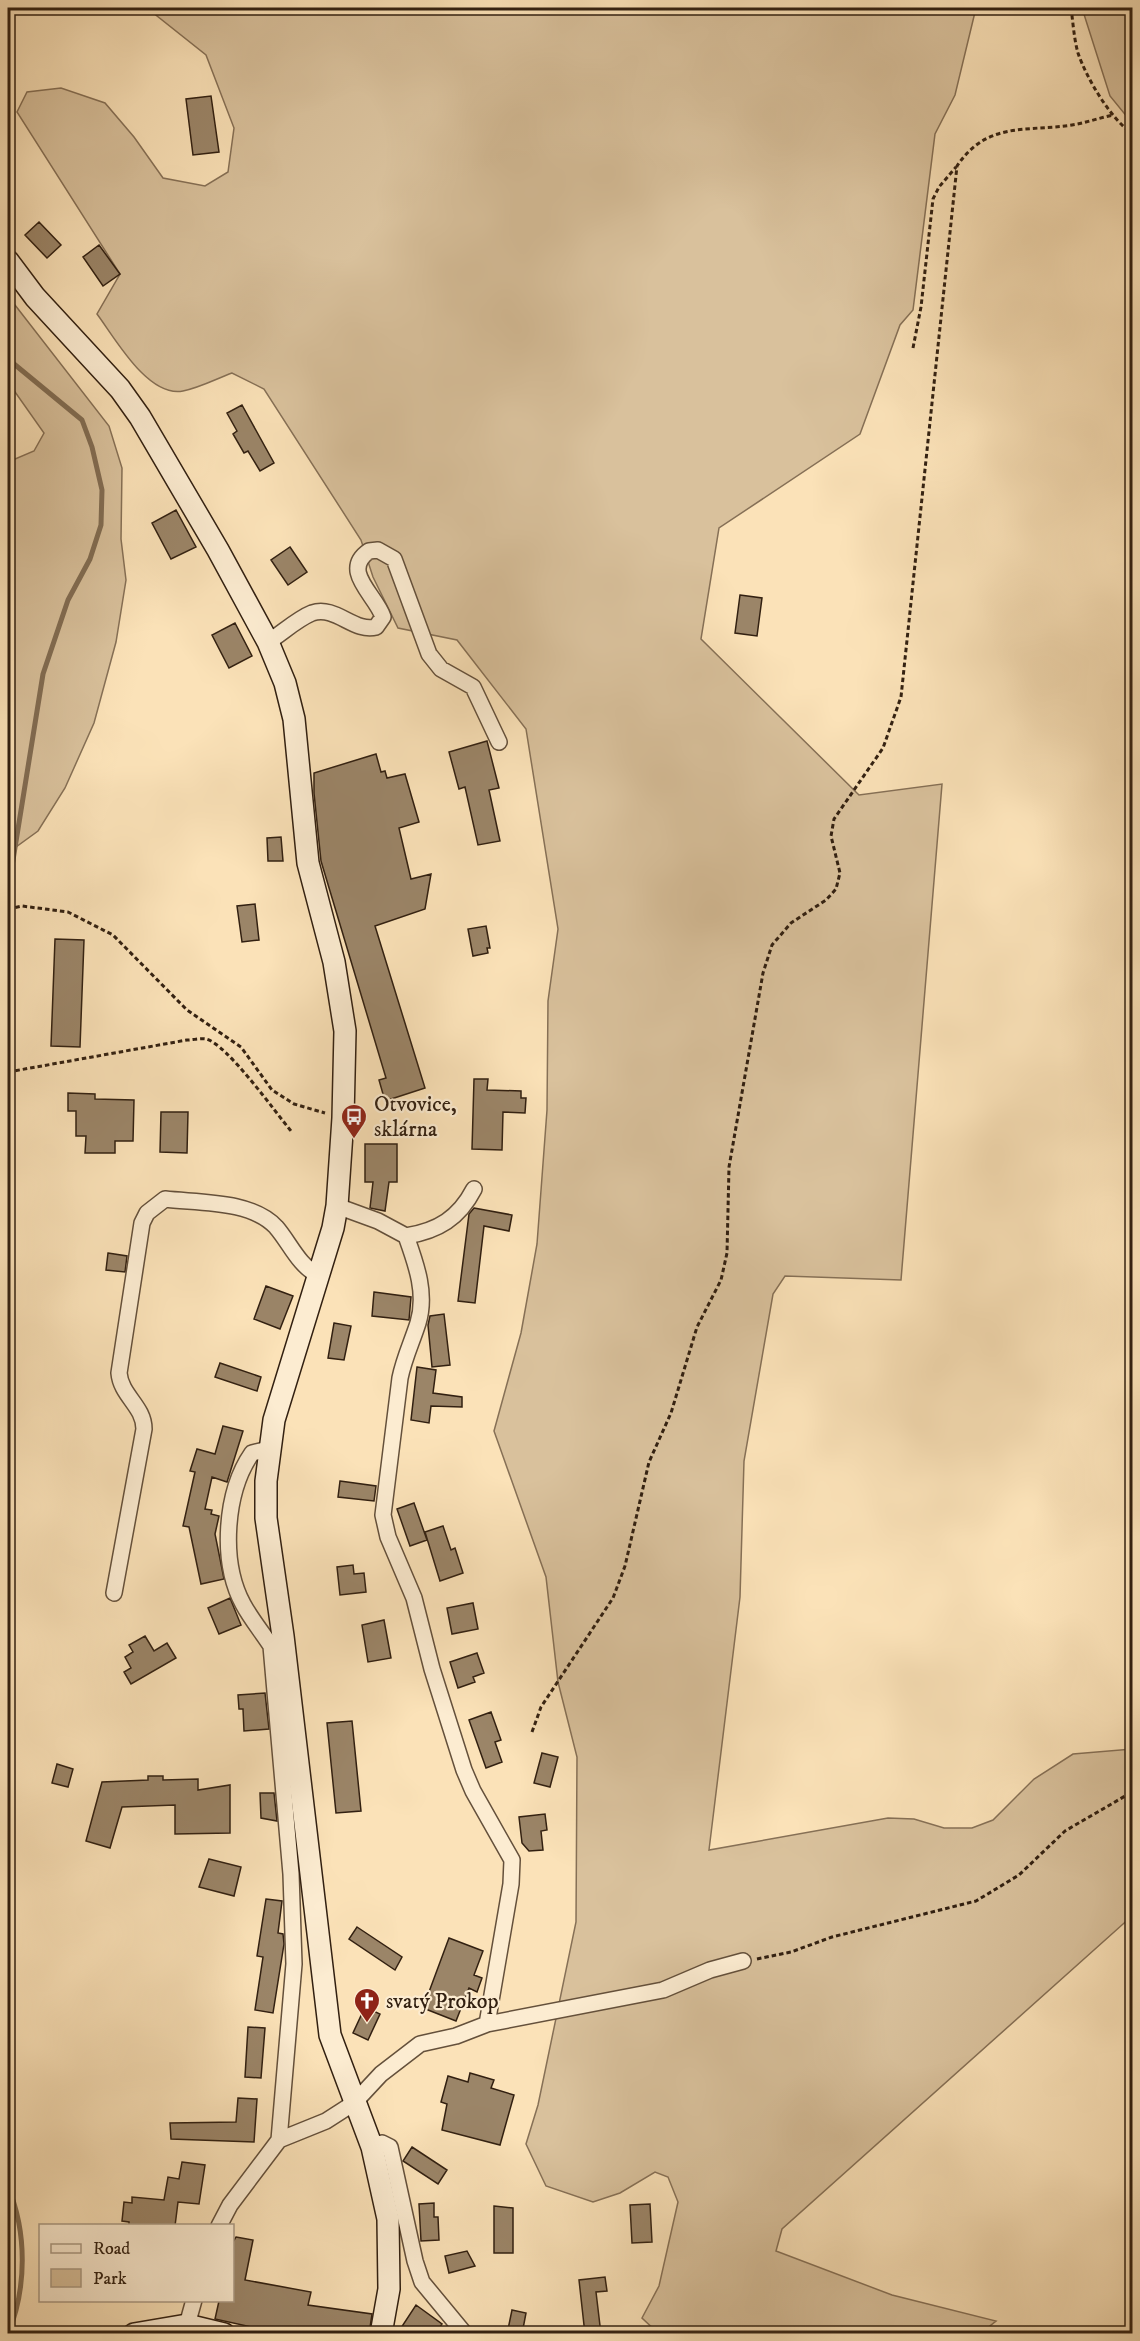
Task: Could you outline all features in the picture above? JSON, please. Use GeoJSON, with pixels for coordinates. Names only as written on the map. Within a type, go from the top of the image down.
{"type":"FeatureCollection","features":[{"type":"Feature","properties":{"kind":"main road"},"geometry":{"type":"LineString","coordinates":[[8,261],[35,297],[120,389],[140,417],[218,550],[268,642],[285,684],[294,719],[308,863],[341,996],[345,1030],[344,1119],[337,1206],[286,1375],[269,1449],[266,1518],[277,1641],[330,2035],[372,2147],[384,2196],[390,2243],[389,2289],[381,2334]]}},
{"type":"Feature","properties":{"kind":"main road"},"geometry":{"type":"LineString","coordinates":[[134,2334],[187,2325],[224,2334]]}},
{"type":"Feature","properties":{"kind":"street"},"geometry":{"type":"LineString","coordinates":[[268,642],[313,613],[337,614],[360,626],[376,627],[383,617],[380,608],[360,579],[357,568],[359,561],[369,551],[378,550],[394,560],[403,579],[429,654],[441,669],[473,687],[499,742]]}},
{"type":"Feature","properties":{"kind":"street"},"geometry":{"type":"LineString","coordinates":[[337,1206],[378,1221],[406,1236],[428,1232],[446,1224],[460,1211],[474,1189]]}},
{"type":"Feature","properties":{"kind":"street"},"geometry":{"type":"LineString","coordinates":[[114,1593],[144,1429],[144,1417],[124,1392],[120,1384],[119,1373],[142,1223],[147,1213],[165,1199],[234,1207],[253,1213],[273,1224],[302,1264],[318,1275]]}},
{"type":"Feature","properties":{"kind":"street"},"geometry":{"type":"LineString","coordinates":[[406,1236],[422,1289],[421,1308],[404,1359],[383,1515],[388,1537],[414,1598],[432,1669],[464,1770],[472,1791],[512,1860],[511,1884],[487,2024]]}},
{"type":"Feature","properties":{"kind":"street"},"geometry":{"type":"LineString","coordinates":[[269,1449],[252,1453],[241,1469],[233,1494],[229,1526],[230,1554],[242,1603],[277,1641],[294,1964],[279,2140]]}},
{"type":"Feature","properties":{"kind":"street"},"geometry":{"type":"LineString","coordinates":[[220,2224],[230,2205],[279,2140],[326,2121],[354,2103],[381,2074],[420,2044],[456,2036],[487,2024],[663,1990],[710,1970],[743,1961]]}},
{"type":"Feature","properties":{"kind":"street"},"geometry":{"type":"LineString","coordinates":[[372,2147],[382,2143],[390,2147],[415,2261],[423,2282],[465,2334]]}},
{"type":"Feature","properties":{"kind":"street"},"geometry":{"type":"LineString","coordinates":[[187,2325],[194,2302]]}},
{"type":"Feature","properties":{"kind":"path"},"geometry":{"type":"LineString","coordinates":[[1071,8],[1078,52],[1086,71],[1113,115],[1132,133]]}},
{"type":"Feature","properties":{"kind":"path"},"geometry":{"type":"LineString","coordinates":[[913,348],[921,307],[933,199],[939,187],[969,149],[987,138],[1011,129],[1072,125],[1113,115]]}},
{"type":"Feature","properties":{"kind":"path"},"geometry":{"type":"LineString","coordinates":[[532,1732],[541,1707],[614,1598],[625,1566],[650,1462],[671,1413],[698,1327],[721,1280],[727,1253],[729,1167],[763,973],[772,945],[791,923],[826,900],[836,889],[840,873],[831,836],[834,819],[883,748],[901,697],[957,166]]}},
{"type":"Feature","properties":{"kind":"path"},"geometry":{"type":"LineString","coordinates":[[8,909],[22,906],[68,912],[113,935],[187,1010],[241,1047],[272,1090],[294,1104],[344,1119]]}},
{"type":"Feature","properties":{"kind":"path"},"geometry":{"type":"LineString","coordinates":[[8,1072],[187,1040],[206,1039],[232,1059],[291,1131]]}},
{"type":"Feature","properties":{"kind":"path"},"geometry":{"type":"LineString","coordinates":[[743,1961],[791,1952],[832,1937],[976,1901],[1019,1875],[1065,1831],[1132,1792]]}},
{"type":"Feature","properties":{"kind":"green space"},"geometry":{"type":"Polygon","coordinates":[[[147,8],[976,8],[955,95],[935,134],[913,310],[900,325],[860,434],[719,528],[701,639],[859,795],[942,784],[901,1280],[785,1276],[773,1294],[744,1461],[740,1597],[709,1850],[888,1818],[914,1819],[944,1828],[972,1828],[993,1820],[1034,1779],[1073,1754],[1132,1749],[1132,1916],[782,2229],[776,2251],[892,2295],[996,2321],[981,2333],[658,2333],[642,2318],[659,2286],[678,2202],[668,2177],[655,2172],[620,2193],[593,2202],[546,2186],[526,2144],[538,2105],[576,1922],[577,1757],[558,1682],[546,1577],[494,1431],[521,1333],[537,1244],[547,1110],[548,1001],[558,929],[526,729],[457,640],[398,628],[373,577],[361,540],[264,389],[232,373],[201,386],[183,391],[170,391],[145,376],[123,351],[97,314],[120,274],[17,112],[27,92],[61,88],[105,103],[134,137],[163,178],[205,186],[228,172],[234,128],[206,55],[147,8]]]}},
{"type":"Feature","properties":{"kind":"green space"},"geometry":{"type":"Polygon","coordinates":[[[1082,8],[1132,8],[1132,123],[1110,96],[1082,8]]]}},
{"type":"Feature","properties":{"kind":"green space"},"geometry":{"type":"Polygon","coordinates":[[[8,296],[109,426],[122,468],[121,539],[126,580],[116,642],[94,723],[65,788],[38,831],[9,852],[8,462],[34,451],[44,433],[8,382],[8,296]]]}},
{"type":"Feature","properties":{"kind":"building"},"geometry":{"type":"Polygon","coordinates":[[[211,96],[219,152],[193,155],[186,99],[211,96]]]}},
{"type":"Feature","properties":{"kind":"building"},"geometry":{"type":"Polygon","coordinates":[[[39,222],[61,245],[47,258],[25,235],[39,222]]]}},
{"type":"Feature","properties":{"kind":"building"},"geometry":{"type":"Polygon","coordinates":[[[99,245],[120,274],[103,286],[83,257],[99,245]]]}},
{"type":"Feature","properties":{"kind":"building"},"geometry":{"type":"Polygon","coordinates":[[[242,405],[274,463],[260,471],[248,451],[244,453],[233,434],[237,431],[227,413],[242,405]]]}},
{"type":"Feature","properties":{"kind":"building"},"geometry":{"type":"Polygon","coordinates":[[[176,510],[196,547],[171,559],[152,523],[176,510]]]}},
{"type":"Feature","properties":{"kind":"building"},"geometry":{"type":"Polygon","coordinates":[[[290,547],[307,572],[288,585],[271,560],[290,547]]]}},
{"type":"Feature","properties":{"kind":"building"},"geometry":{"type":"Polygon","coordinates":[[[740,595],[762,598],[757,636],[735,633],[740,595]]]}},
{"type":"Feature","properties":{"kind":"building"},"geometry":{"type":"Polygon","coordinates":[[[235,623],[252,656],[229,668],[212,635],[235,623]]]}},
{"type":"Feature","properties":{"kind":"building"},"geometry":{"type":"Polygon","coordinates":[[[487,741],[499,788],[489,790],[500,841],[478,845],[465,787],[459,789],[449,752],[487,741]]]}},
{"type":"Feature","properties":{"kind":"building"},"geometry":{"type":"Polygon","coordinates":[[[376,754],[381,772],[385,771],[387,778],[405,774],[419,822],[399,828],[411,879],[431,874],[425,909],[375,926],[425,1088],[385,1101],[379,1080],[386,1078],[321,861],[314,793],[314,773],[376,754]]]}},
{"type":"Feature","properties":{"kind":"building"},"geometry":{"type":"Polygon","coordinates":[[[281,837],[283,861],[268,861],[267,838],[281,837]]]}},
{"type":"Feature","properties":{"kind":"building"},"geometry":{"type":"Polygon","coordinates":[[[255,904],[259,940],[242,942],[237,906],[255,904]]]}},
{"type":"Feature","properties":{"kind":"building"},"geometry":{"type":"Polygon","coordinates":[[[486,926],[490,948],[487,948],[488,953],[473,956],[468,929],[486,926]]]}},
{"type":"Feature","properties":{"kind":"building"},"geometry":{"type":"Polygon","coordinates":[[[55,939],[84,940],[80,1047],[51,1046],[55,939]]]}},
{"type":"Feature","properties":{"kind":"building"},"geometry":{"type":"Polygon","coordinates":[[[474,1079],[488,1079],[487,1090],[521,1091],[521,1098],[526,1098],[525,1113],[503,1112],[502,1150],[472,1149],[474,1079]]]}},
{"type":"Feature","properties":{"kind":"building"},"geometry":{"type":"Polygon","coordinates":[[[68,1093],[95,1094],[95,1099],[134,1100],[133,1141],[115,1141],[115,1153],[85,1153],[86,1136],[76,1136],[76,1111],[68,1111],[68,1093]]]}},
{"type":"Feature","properties":{"kind":"building"},"geometry":{"type":"Polygon","coordinates":[[[161,1112],[188,1112],[187,1153],[160,1152],[161,1112]]]}},
{"type":"Feature","properties":{"kind":"building"},"geometry":{"type":"Polygon","coordinates":[[[365,1144],[397,1144],[397,1182],[389,1182],[385,1211],[370,1208],[373,1182],[365,1182],[365,1144]]]}},
{"type":"Feature","properties":{"kind":"building"},"geometry":{"type":"Polygon","coordinates":[[[474,1208],[512,1215],[509,1231],[484,1226],[475,1303],[458,1301],[469,1214],[474,1208]]]}},
{"type":"Feature","properties":{"kind":"building"},"geometry":{"type":"Polygon","coordinates":[[[108,1253],[127,1256],[125,1272],[106,1270],[108,1253]]]}},
{"type":"Feature","properties":{"kind":"building"},"geometry":{"type":"Polygon","coordinates":[[[266,1286],[293,1296],[280,1329],[254,1319],[266,1286]]]}},
{"type":"Feature","properties":{"kind":"building"},"geometry":{"type":"Polygon","coordinates":[[[374,1292],[411,1297],[409,1320],[372,1316],[374,1292]]]}},
{"type":"Feature","properties":{"kind":"building"},"geometry":{"type":"Polygon","coordinates":[[[444,1314],[450,1365],[432,1367],[428,1325],[430,1316],[444,1314]]]}},
{"type":"Feature","properties":{"kind":"building"},"geometry":{"type":"Polygon","coordinates":[[[334,1323],[351,1326],[344,1360],[328,1358],[334,1323]]]}},
{"type":"Feature","properties":{"kind":"building"},"geometry":{"type":"Polygon","coordinates":[[[220,1363],[261,1377],[257,1391],[215,1377],[220,1363]]]}},
{"type":"Feature","properties":{"kind":"building"},"geometry":{"type":"Polygon","coordinates":[[[417,1367],[436,1370],[433,1393],[462,1397],[462,1407],[431,1406],[429,1423],[411,1420],[417,1367]]]}},
{"type":"Feature","properties":{"kind":"building"},"geometry":{"type":"Polygon","coordinates":[[[223,1426],[243,1431],[227,1482],[212,1477],[205,1509],[212,1510],[211,1514],[219,1516],[215,1534],[224,1579],[201,1584],[189,1527],[183,1526],[195,1472],[190,1471],[197,1449],[215,1454],[223,1426]]]}},
{"type":"Feature","properties":{"kind":"building"},"geometry":{"type":"Polygon","coordinates":[[[340,1481],[376,1486],[374,1501],[338,1497],[340,1481]]]}},
{"type":"Feature","properties":{"kind":"building"},"geometry":{"type":"Polygon","coordinates":[[[414,1503],[427,1540],[410,1546],[397,1509],[414,1503]]]}},
{"type":"Feature","properties":{"kind":"building"},"geometry":{"type":"Polygon","coordinates":[[[443,1526],[451,1550],[455,1548],[463,1573],[440,1581],[425,1532],[443,1526]]]}},
{"type":"Feature","properties":{"kind":"building"},"geometry":{"type":"Polygon","coordinates":[[[353,1565],[354,1574],[364,1573],[366,1592],[340,1595],[337,1567],[353,1565]]]}},
{"type":"Feature","properties":{"kind":"building"},"geometry":{"type":"Polygon","coordinates":[[[230,1598],[241,1625],[219,1634],[208,1608],[230,1598]]]}},
{"type":"Feature","properties":{"kind":"building"},"geometry":{"type":"Polygon","coordinates":[[[473,1603],[478,1629],[452,1634],[447,1608],[473,1603]]]}},
{"type":"Feature","properties":{"kind":"building"},"geometry":{"type":"Polygon","coordinates":[[[384,1620],[391,1658],[368,1662],[362,1625],[384,1620]]]}},
{"type":"Feature","properties":{"kind":"building"},"geometry":{"type":"Polygon","coordinates":[[[145,1636],[154,1651],[167,1643],[176,1658],[131,1684],[124,1672],[131,1668],[125,1657],[133,1652],[129,1645],[145,1636]]]}},
{"type":"Feature","properties":{"kind":"building"},"geometry":{"type":"Polygon","coordinates":[[[477,1653],[484,1673],[473,1677],[475,1682],[458,1688],[450,1662],[477,1653]]]}},
{"type":"Feature","properties":{"kind":"building"},"geometry":{"type":"Polygon","coordinates":[[[265,1693],[269,1729],[244,1731],[243,1709],[239,1709],[238,1695],[265,1693]]]}},
{"type":"Feature","properties":{"kind":"building"},"geometry":{"type":"Polygon","coordinates":[[[491,1712],[501,1740],[495,1742],[502,1762],[486,1768],[469,1720],[491,1712]]]}},
{"type":"Feature","properties":{"kind":"building"},"geometry":{"type":"Polygon","coordinates":[[[352,1721],[361,1811],[336,1813],[327,1723],[352,1721]]]}},
{"type":"Feature","properties":{"kind":"building"},"geometry":{"type":"Polygon","coordinates":[[[542,1753],[558,1757],[550,1787],[534,1783],[542,1753]]]}},
{"type":"Feature","properties":{"kind":"building"},"geometry":{"type":"Polygon","coordinates":[[[57,1764],[73,1769],[68,1787],[52,1783],[57,1764]]]}},
{"type":"Feature","properties":{"kind":"building"},"geometry":{"type":"Polygon","coordinates":[[[148,1776],[163,1776],[163,1780],[198,1779],[198,1790],[230,1785],[230,1833],[175,1834],[175,1805],[122,1807],[110,1848],[86,1841],[102,1782],[148,1780],[148,1776]]]}},
{"type":"Feature","properties":{"kind":"building"},"geometry":{"type":"Polygon","coordinates":[[[260,1793],[274,1793],[277,1821],[261,1818],[260,1793]]]}},
{"type":"Feature","properties":{"kind":"building"},"geometry":{"type":"Polygon","coordinates":[[[545,1814],[547,1830],[541,1831],[543,1850],[529,1851],[522,1843],[519,1817],[545,1814]]]}},
{"type":"Feature","properties":{"kind":"building"},"geometry":{"type":"Polygon","coordinates":[[[209,1859],[241,1867],[234,1896],[199,1887],[209,1859]]]}},
{"type":"Feature","properties":{"kind":"building"},"geometry":{"type":"Polygon","coordinates":[[[266,1899],[282,1901],[278,1933],[283,1934],[284,1944],[273,2013],[255,2010],[263,1957],[257,1956],[266,1899]]]}},
{"type":"Feature","properties":{"kind":"building"},"geometry":{"type":"Polygon","coordinates":[[[357,1927],[402,1957],[395,1970],[349,1939],[357,1927]]]}},
{"type":"Feature","properties":{"kind":"building"},"geometry":{"type":"Polygon","coordinates":[[[449,1938],[483,1951],[474,1975],[482,1978],[477,1992],[469,1988],[456,2021],[423,2008],[449,1938]]]}},
{"type":"Feature","properties":{"kind":"building","name":"svatý Prokop"},"geometry":{"type":"Polygon","coordinates":[[[365,2007],[380,2014],[368,2040],[353,2033],[365,2007]]]}},
{"type":"Feature","properties":{"kind":"building"},"geometry":{"type":"Polygon","coordinates":[[[248,2027],[265,2028],[261,2078],[245,2077],[248,2027]]]}},
{"type":"Feature","properties":{"kind":"building"},"geometry":{"type":"Polygon","coordinates":[[[470,2073],[494,2080],[491,2088],[514,2095],[500,2145],[442,2130],[447,2104],[441,2102],[448,2076],[468,2082],[470,2073]]]}},
{"type":"Feature","properties":{"kind":"building"},"geometry":{"type":"Polygon","coordinates":[[[238,2098],[257,2099],[254,2142],[171,2139],[170,2123],[236,2122],[238,2098]]]}},
{"type":"Feature","properties":{"kind":"building"},"geometry":{"type":"Polygon","coordinates":[[[412,2147],[447,2170],[438,2184],[403,2161],[412,2147]]]}},
{"type":"Feature","properties":{"kind":"building"},"geometry":{"type":"Polygon","coordinates":[[[182,2162],[205,2165],[199,2204],[178,2202],[175,2224],[129,2224],[129,2222],[122,2221],[124,2202],[132,2203],[132,2197],[164,2200],[168,2177],[179,2179],[182,2162]]]}},
{"type":"Feature","properties":{"kind":"building"},"geometry":{"type":"Polygon","coordinates":[[[434,2203],[434,2217],[438,2217],[439,2240],[421,2241],[419,2204],[434,2203]]]}},
{"type":"Feature","properties":{"kind":"building"},"geometry":{"type":"Polygon","coordinates":[[[650,2204],[652,2242],[632,2243],[630,2205],[650,2204]]]}},
{"type":"Feature","properties":{"kind":"building"},"geometry":{"type":"Polygon","coordinates":[[[494,2206],[513,2208],[513,2253],[494,2253],[494,2206]]]}},
{"type":"Feature","properties":{"kind":"building"},"geometry":{"type":"Polygon","coordinates":[[[236,2237],[253,2240],[245,2280],[311,2292],[308,2305],[372,2314],[369,2334],[283,2334],[215,2319],[219,2302],[234,2302],[234,2240],[236,2237]]]}},
{"type":"Feature","properties":{"kind":"building"},"geometry":{"type":"Polygon","coordinates":[[[467,2251],[475,2266],[449,2273],[445,2256],[467,2251]]]}},
{"type":"Feature","properties":{"kind":"building"},"geometry":{"type":"Polygon","coordinates":[[[605,2277],[607,2291],[596,2292],[601,2334],[585,2334],[579,2280],[605,2277]]]}},
{"type":"Feature","properties":{"kind":"building"},"geometry":{"type":"Polygon","coordinates":[[[416,2305],[442,2324],[435,2334],[397,2334],[416,2305]]]}},
{"type":"Feature","properties":{"kind":"building"},"geometry":{"type":"Polygon","coordinates":[[[512,2310],[526,2313],[522,2334],[507,2334],[512,2310]]]}},
{"type":"Feature","properties":{"kind":"waterway"},"geometry":{"type":"LineString","coordinates":[[8,359],[82,420],[92,447],[102,490],[101,525],[90,559],[68,600],[43,674],[8,891]]}},
{"type":"Feature","properties":{"kind":"waterway"},"geometry":{"type":"LineString","coordinates":[[8,2187],[19,2222],[22,2260],[19,2298],[8,2334]]}},
{"type":"Feature","properties":{"kind":"place","name":"Otvovice, sklárna"},"geometry":{"type":"Point","coordinates":[354,1140]}},
{"type":"Feature","properties":{"kind":"place","name":"svatý Prokop"},"geometry":{"type":"Point","coordinates":[367,2024]}}]}
